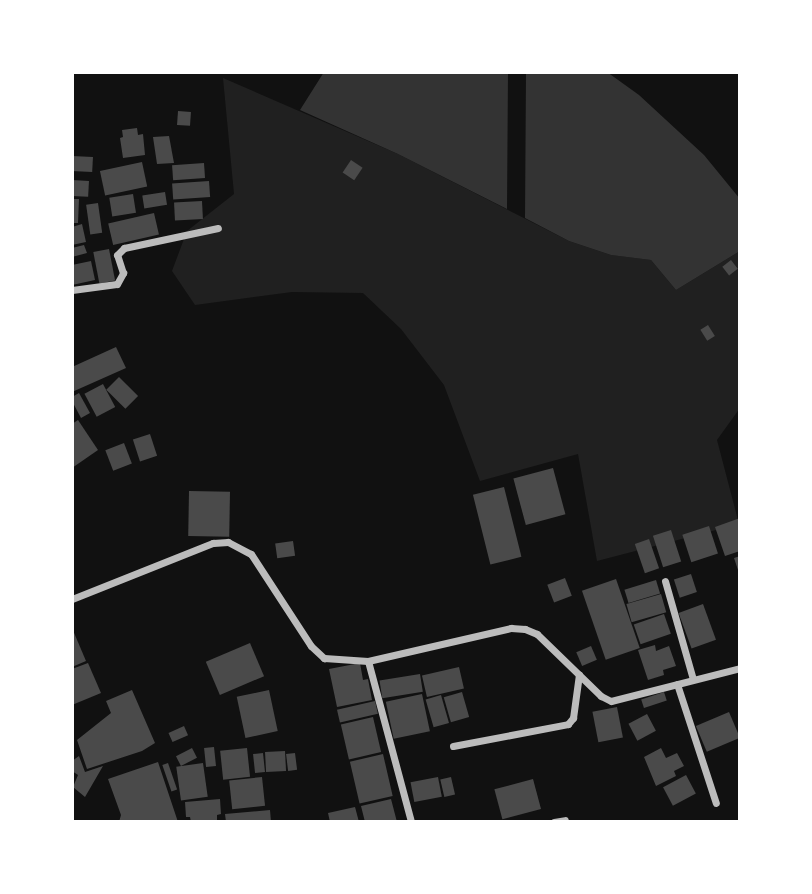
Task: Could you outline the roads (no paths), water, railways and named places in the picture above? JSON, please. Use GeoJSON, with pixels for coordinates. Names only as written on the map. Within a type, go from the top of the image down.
{"type":"FeatureCollection","features":[{"type":"Feature","properties":{"kind":"street"},"geometry":{"type":"LineString","coordinates":[[72,290],[117,284],[123,273],[117,254],[124,248],[218,228]]}},
{"type":"Feature","properties":{"kind":"street"},"geometry":{"type":"LineString","coordinates":[[72,599],[213,543],[228,542],[251,554],[312,646],[324,658],[368,661],[511,628],[525,629],[537,634],[611,701],[740,668]]}},
{"type":"Feature","properties":{"kind":"street"},"geometry":{"type":"LineString","coordinates":[[665,581],[693,679]]}},
{"type":"Feature","properties":{"kind":"street"},"geometry":{"type":"LineString","coordinates":[[368,661],[411,822]]}},
{"type":"Feature","properties":{"kind":"street"},"geometry":{"type":"LineString","coordinates":[[453,746],[568,724],[573,718],[579,674]]}},
{"type":"Feature","properties":{"kind":"street"},"geometry":{"type":"LineString","coordinates":[[677,684],[716,803]]}},
{"type":"Feature","properties":{"kind":"street"},"geometry":{"type":"LineString","coordinates":[[554,822],[565,820]]}}]}
